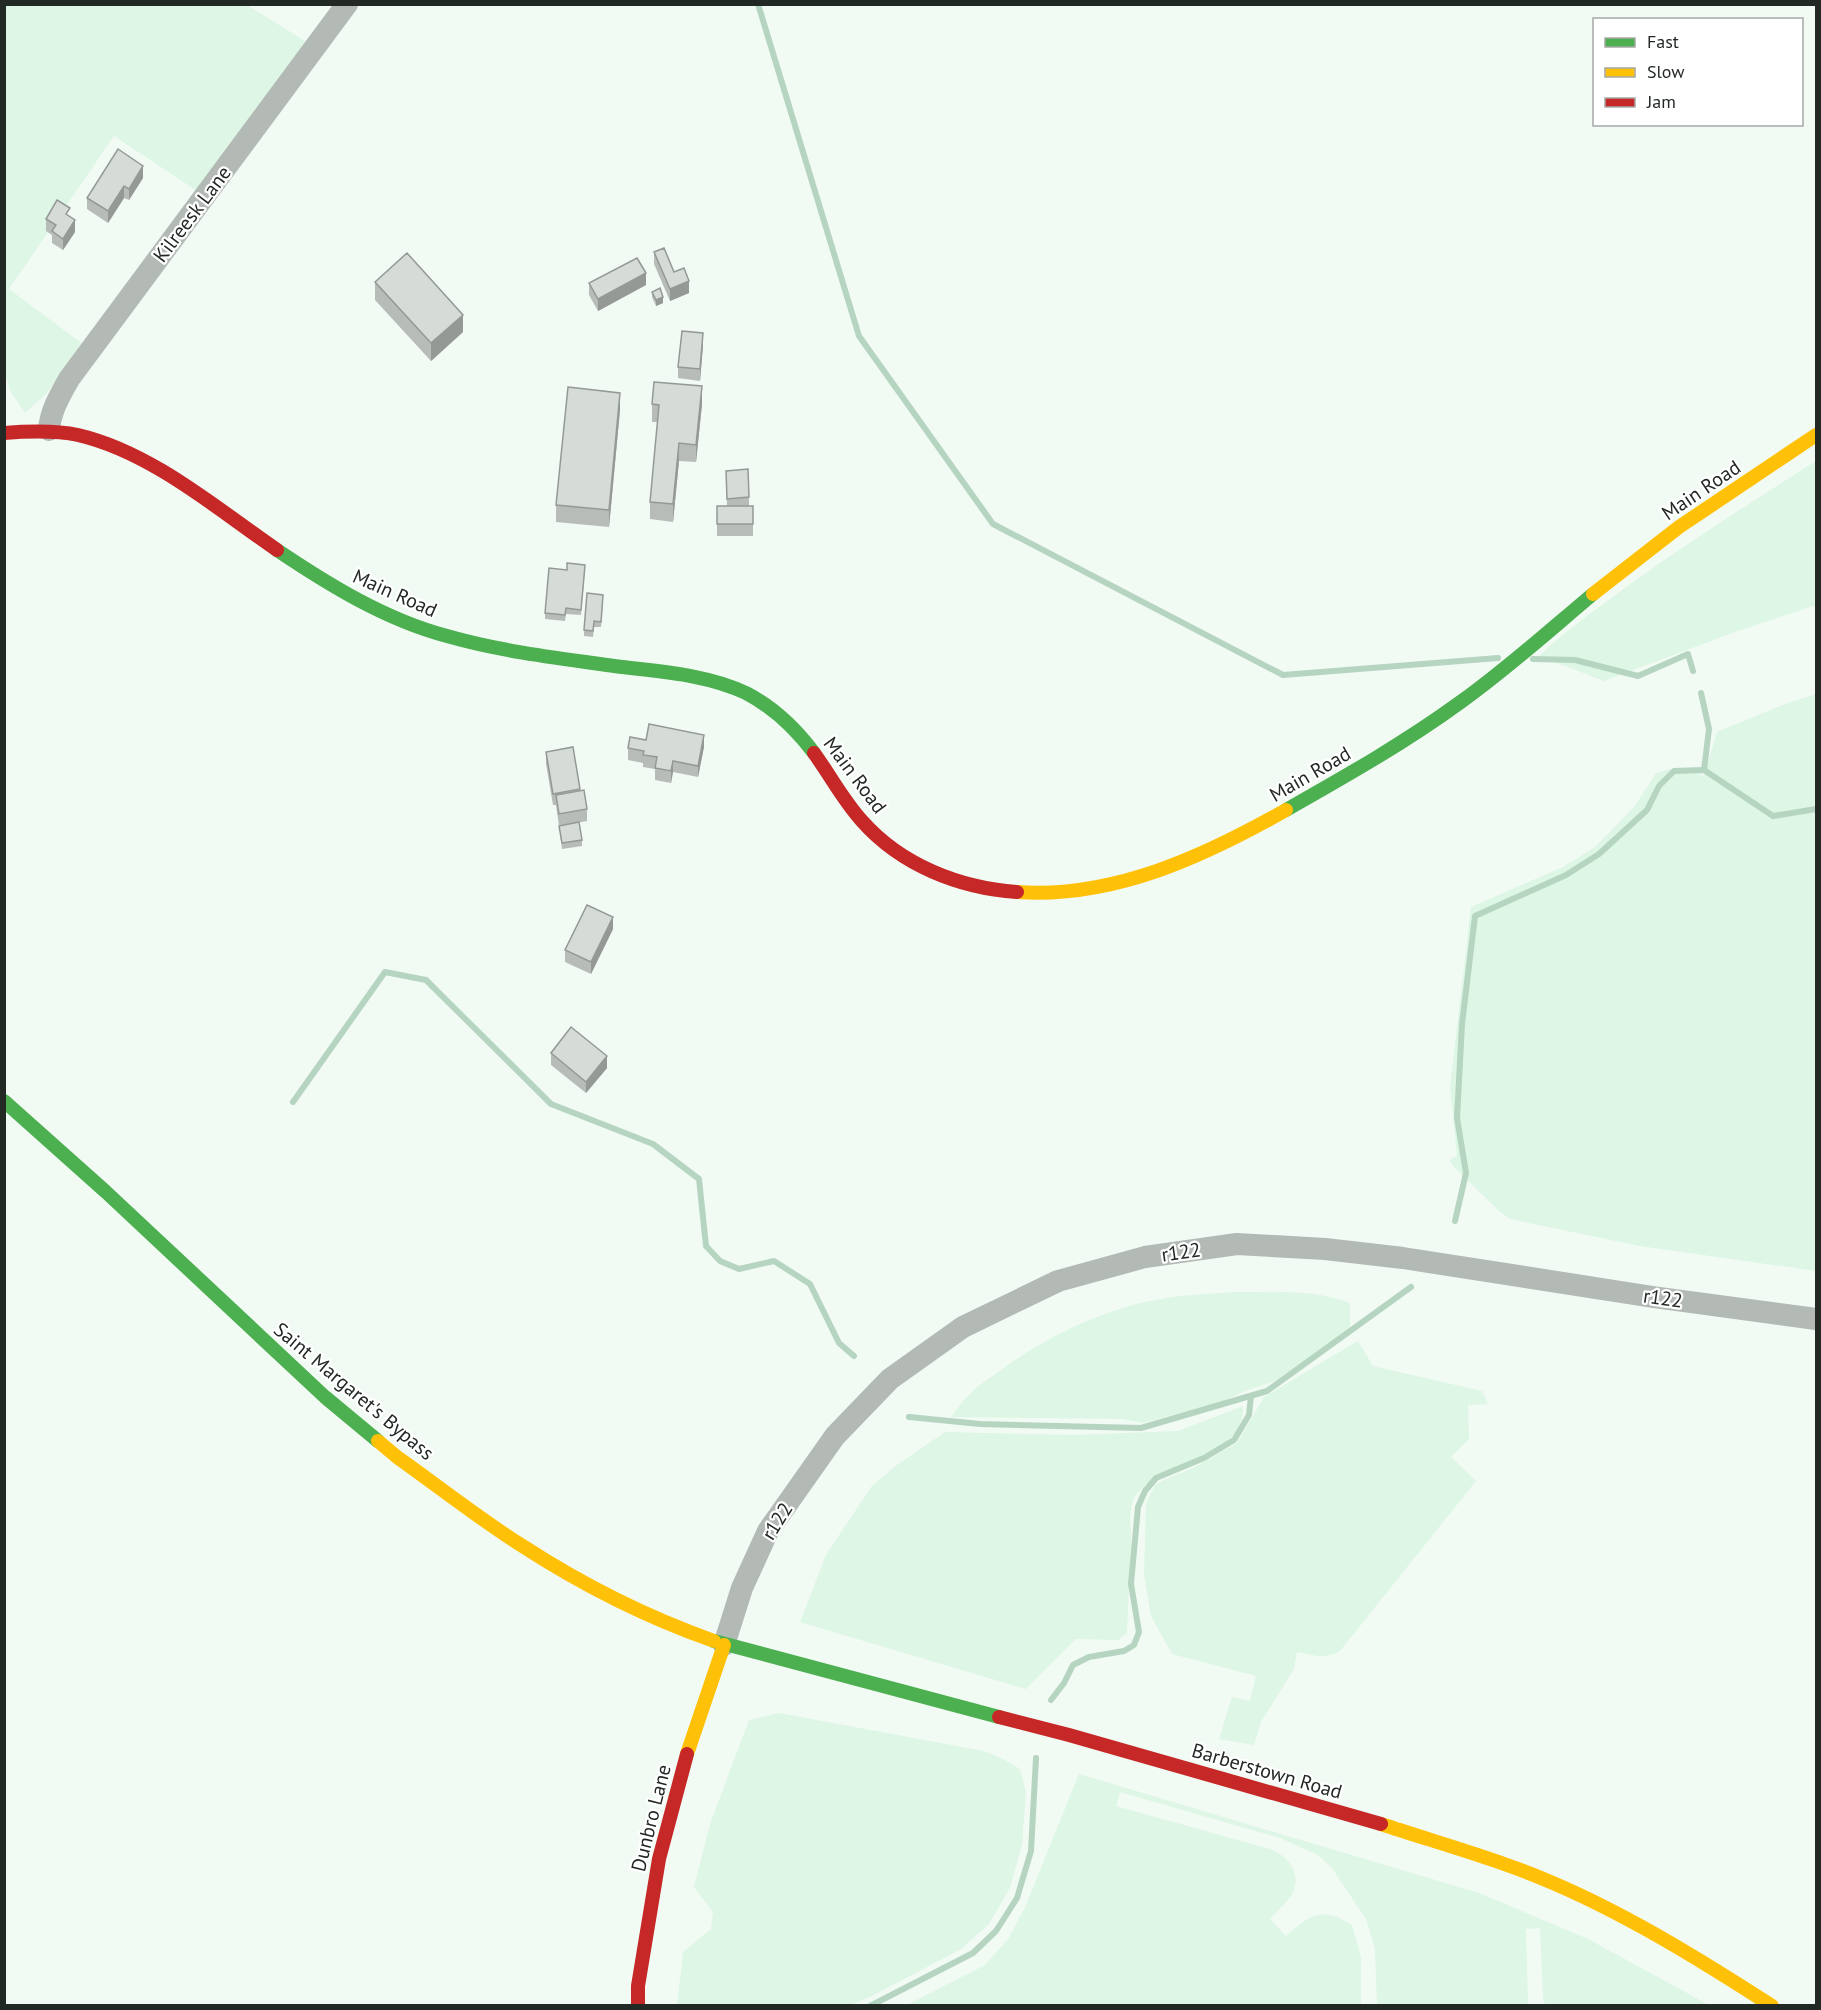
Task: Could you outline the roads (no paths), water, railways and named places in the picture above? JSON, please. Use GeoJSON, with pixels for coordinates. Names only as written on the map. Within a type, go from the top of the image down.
{"type":"FeatureCollection","features":[{"type":"Feature","properties":{"kind":"main road","name":"Main Road"},"geometry":{"type":"LineString","coordinates":[[4,433],[49,430],[84,436],[125,450],[168,474],[350,596],[427,630],[481,644],[698,677],[736,689],[768,706],[796,730],[820,760],[862,822],[912,860],[935,873],[965,885],[997,892],[1034,894],[1070,891],[1117,882],[1210,850],[1252,829],[1418,733],[1504,668],[1661,540],[1816,435]]}},
{"type":"Feature","properties":{"kind":"main road","name":"Saint Margaret's Bypass"},"geometry":{"type":"LineString","coordinates":[[4,1101],[106,1192],[325,1397],[397,1457],[520,1545],[581,1581],[679,1629],[724,1646]]}},
{"type":"Feature","properties":{"kind":"main road","name":"Dunbro Lane"},"geometry":{"type":"LineString","coordinates":[[638,2006],[638,1986],[659,1859],[681,1773],[724,1646]]}},
{"type":"Feature","properties":{"kind":"main road","name":"Barberstown Road"},"geometry":{"type":"LineString","coordinates":[[724,1646],[1069,1735],[1375,1823],[1508,1865],[1567,1890],[1631,1922],[1704,1962],[1772,2006]]}},
{"type":"Feature","properties":{"kind":"street","name":"Kilreesk Lane"},"geometry":{"type":"LineString","coordinates":[[49,430],[57,403],[69,380],[347,4]]}},
{"type":"Feature","properties":{"kind":"street","name":"r122"},"geometry":{"type":"LineString","coordinates":[[724,1646],[742,1588],[768,1531],[835,1436],[890,1379],[963,1327],[1058,1281],[1145,1257],[1238,1244],[1325,1249],[1403,1258],[1653,1297],[1816,1318]]}},
{"type":"Feature","properties":{"kind":"waterway"},"geometry":{"type":"LineString","coordinates":[[758,4],[859,336],[993,524],[1283,675],[1498,658]]}},
{"type":"Feature","properties":{"kind":"waterway"},"geometry":{"type":"LineString","coordinates":[[1533,659],[1575,660],[1638,676],[1688,654],[1693,671]]}},
{"type":"Feature","properties":{"kind":"waterway"},"geometry":{"type":"LineString","coordinates":[[1701,693],[1709,729],[1704,770]]}},
{"type":"Feature","properties":{"kind":"waterway"},"geometry":{"type":"LineString","coordinates":[[1455,1221],[1466,1173],[1457,1118],[1462,1024],[1475,916],[1566,875],[1599,854],[1647,810],[1659,786],[1674,771],[1704,770],[1773,816],[1816,809]]}},
{"type":"Feature","properties":{"kind":"waterway"},"geometry":{"type":"LineString","coordinates":[[293,1102],[385,972],[426,980],[551,1104],[653,1144],[699,1179],[706,1246],[720,1261],[739,1269],[774,1261],[810,1284],[839,1343],[854,1356]]}},
{"type":"Feature","properties":{"kind":"waterway"},"geometry":{"type":"LineString","coordinates":[[909,1417],[980,1424],[1141,1428],[1267,1391],[1411,1287]]}},
{"type":"Feature","properties":{"kind":"waterway"},"geometry":{"type":"LineString","coordinates":[[1051,1700],[1064,1683],[1073,1665],[1089,1657],[1124,1651],[1134,1645],[1139,1632],[1131,1584],[1138,1507],[1145,1491],[1156,1478],[1204,1458],[1234,1440],[1249,1415],[1251,1396]]}},
{"type":"Feature","properties":{"kind":"waterway"},"geometry":{"type":"LineString","coordinates":[[870,2006],[973,1953],[996,1931],[1017,1898],[1031,1851],[1036,1758]]}}]}
